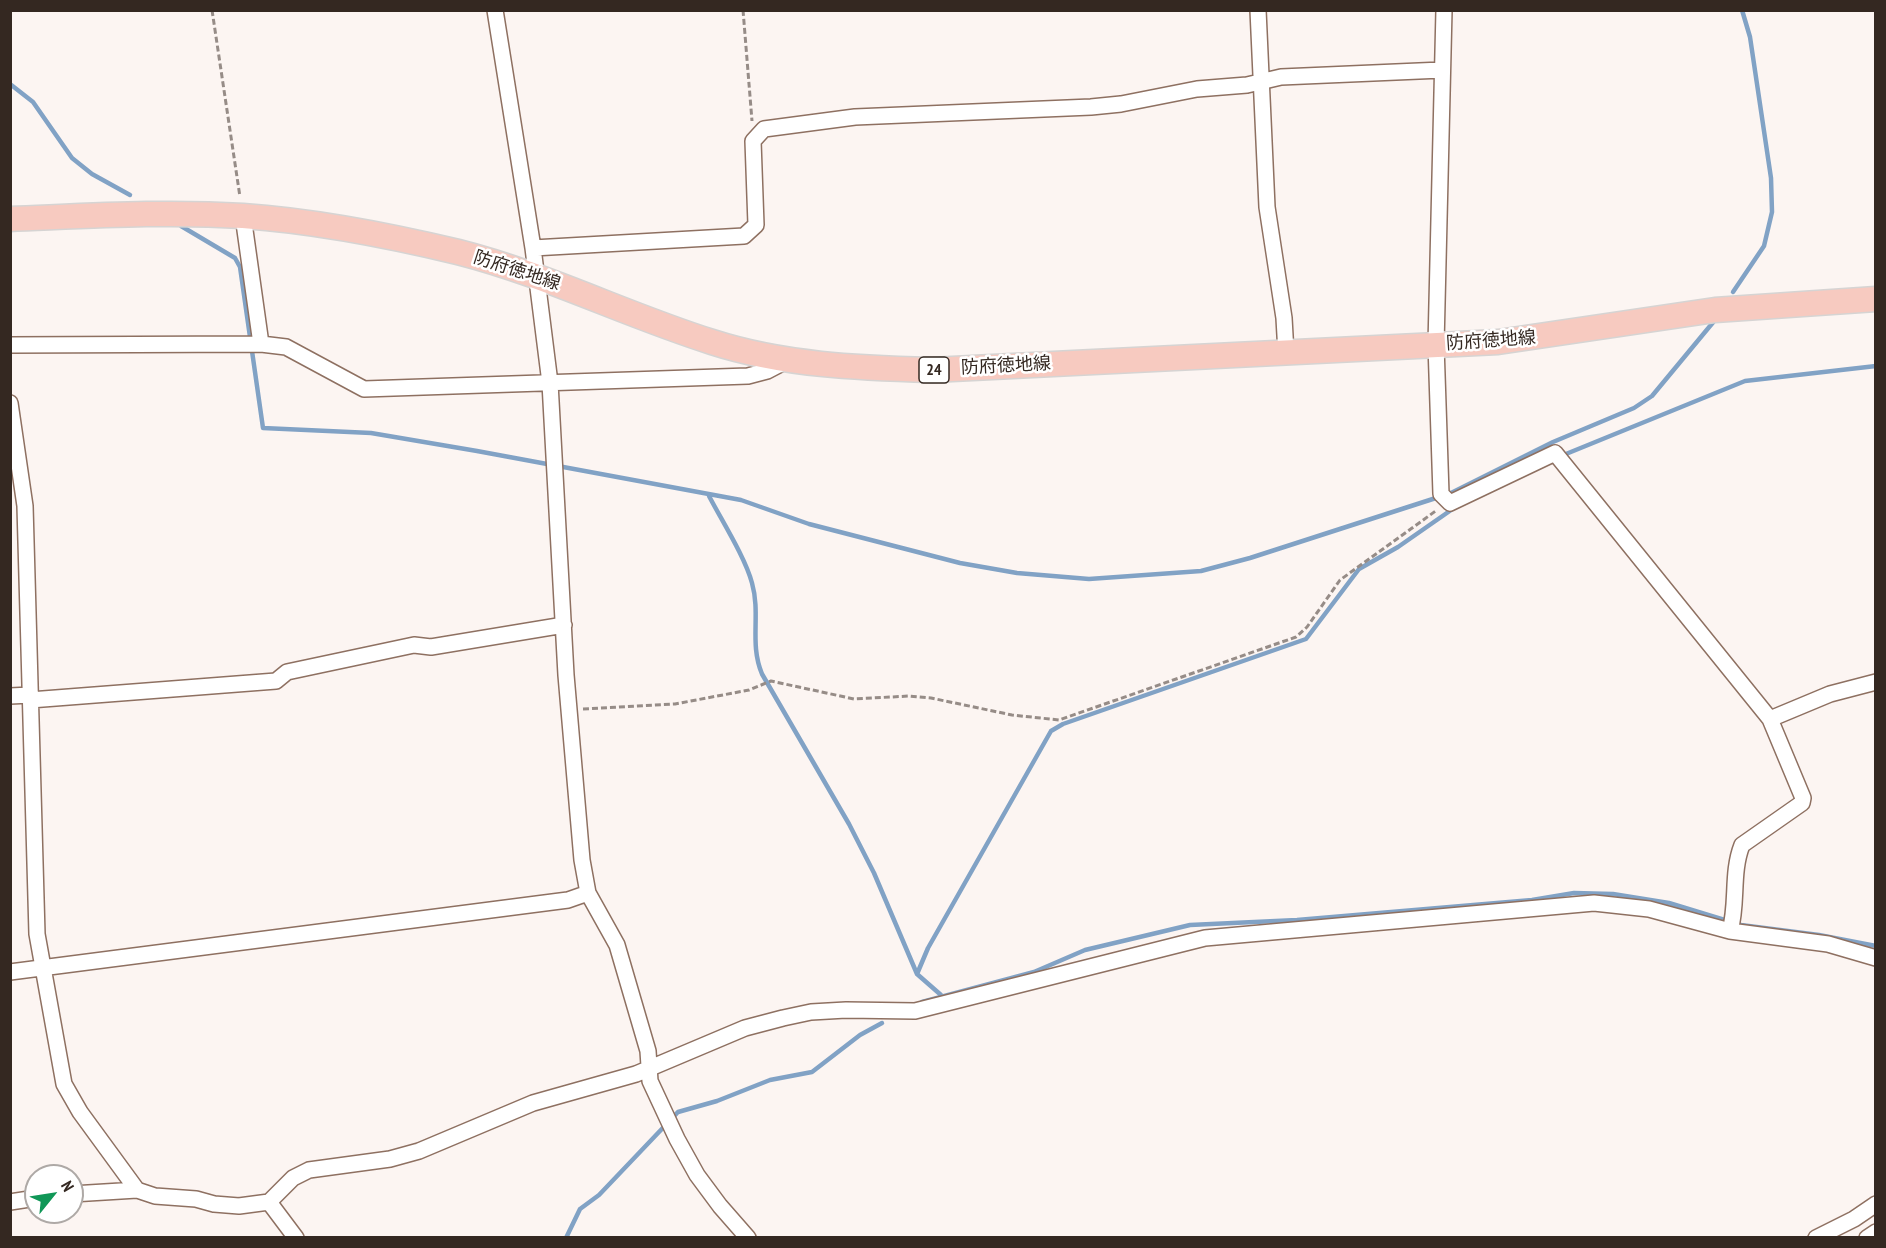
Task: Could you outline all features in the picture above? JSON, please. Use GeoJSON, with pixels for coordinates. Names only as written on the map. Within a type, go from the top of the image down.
{"type":"FeatureCollection","features":[{"type":"Feature","properties":{"kind":"main road","name":"防府徳地線"},"geometry":{"type":"LineString","coordinates":[[10,219],[128,214],[243,216],[321,225],[396,238],[460,253],[536,276],[713,343],[788,360],[852,368],[932,370],[1436,345],[1556,335],[1743,307],[1875,299]]}},
{"type":"Feature","properties":{"kind":"street"},"geometry":{"type":"LineString","coordinates":[[495,10],[533,248],[550,383],[569,710],[582,860],[588,892],[617,945],[648,1051],[650,1081],[696,1175],[748,1238]]}},
{"type":"Feature","properties":{"kind":"street"},"geometry":{"type":"LineString","coordinates":[[1258,10],[1267,207],[1284,318],[1286,353]]}},
{"type":"Feature","properties":{"kind":"street"},"geometry":{"type":"LineString","coordinates":[[1444,10],[1436,345],[1439,484],[1445,500],[1449,503],[1555,453],[1770,719],[1795,778],[1802,803],[1742,845],[1734,884],[1732,924]]}},
{"type":"Feature","properties":{"kind":"street"},"geometry":{"type":"LineString","coordinates":[[533,248],[744,236],[756,225],[753,141],[764,129],[855,117],[1111,105],[1197,89],[1247,86],[1281,76],[1442,70]]}},
{"type":"Feature","properties":{"kind":"street"},"geometry":{"type":"LineString","coordinates":[[243,216],[261,344]]}},
{"type":"Feature","properties":{"kind":"street"},"geometry":{"type":"LineString","coordinates":[[10,345],[261,344],[286,347],[364,389],[748,376],[767,371],[788,360]]}},
{"type":"Feature","properties":{"kind":"street"},"geometry":{"type":"LineString","coordinates":[[10,403],[25,506],[37,934],[64,1084],[80,1112],[137,1190]]}},
{"type":"Feature","properties":{"kind":"street"},"geometry":{"type":"LineString","coordinates":[[10,696],[30,697],[276,681],[287,672],[414,645],[431,647],[564,625]]}},
{"type":"Feature","properties":{"kind":"street"},"geometry":{"type":"LineString","coordinates":[[1770,719],[1830,694],[1875,682]]}},
{"type":"Feature","properties":{"kind":"street"},"geometry":{"type":"LineString","coordinates":[[10,972],[568,900],[588,892]]}},
{"type":"Feature","properties":{"kind":"street"},"geometry":{"type":"LineString","coordinates":[[84,1193],[137,1190],[155,1196],[196,1199],[214,1204],[239,1206],[269,1202],[293,1178],[309,1170],[390,1159],[419,1151],[533,1103],[649,1068],[744,1028],[811,1012],[915,1011],[1205,938],[1594,903],[1649,909],[1732,924],[1828,944],[1875,958]]}},
{"type":"Feature","properties":{"kind":"street"},"geometry":{"type":"LineString","coordinates":[[269,1202],[296,1238]]}},
{"type":"Feature","properties":{"kind":"street"},"geometry":{"type":"LineString","coordinates":[[1816,1238],[1854,1219],[1875,1204]]}},
{"type":"Feature","properties":{"kind":"street"},"geometry":{"type":"LineString","coordinates":[[1867,1238],[1875,1232]]}},
{"type":"Feature","properties":{"kind":"path"},"geometry":{"type":"LineString","coordinates":[[212,10],[243,216]]}},
{"type":"Feature","properties":{"kind":"path"},"geometry":{"type":"LineString","coordinates":[[743,10],[752,126],[758,136]]}},
{"type":"Feature","properties":{"kind":"path"},"geometry":{"type":"LineString","coordinates":[[569,710],[675,704],[749,690],[771,681],[854,699],[909,696],[931,698],[1012,715],[1059,720],[1296,637],[1307,627],[1340,580],[1443,506],[1445,500]]}},
{"type":"Feature","properties":{"kind":"waterway"},"geometry":{"type":"LineString","coordinates":[[1733,292],[1764,246],[1772,212],[1771,178],[1750,37],[1742,10]]}},
{"type":"Feature","properties":{"kind":"waterway"},"geometry":{"type":"LineString","coordinates":[[10,84],[33,102],[72,158],[92,174],[130,195]]}},
{"type":"Feature","properties":{"kind":"waterway"},"geometry":{"type":"LineString","coordinates":[[181,226],[235,258],[240,267],[263,428],[371,433],[477,451],[741,500],[809,524],[960,563],[1017,573],[1089,579],[1201,571],[1250,558],[1439,497]]}},
{"type":"Feature","properties":{"kind":"waterway"},"geometry":{"type":"LineString","coordinates":[[1447,495],[1553,442],[1634,408],[1652,396],[1715,320]]}},
{"type":"Feature","properties":{"kind":"waterway"},"geometry":{"type":"LineString","coordinates":[[1561,456],[1745,381],[1876,366]]}},
{"type":"Feature","properties":{"kind":"waterway"},"geometry":{"type":"LineString","coordinates":[[709,496],[739,551],[752,583],[756,606],[756,651],[762,674],[849,824],[874,873],[917,974],[941,995]]}},
{"type":"Feature","properties":{"kind":"waterway"},"geometry":{"type":"LineString","coordinates":[[917,974],[928,948],[1051,731],[1063,724],[1306,639],[1359,569],[1398,547],[1454,508]]}},
{"type":"Feature","properties":{"kind":"waterway"},"geometry":{"type":"LineString","coordinates":[[922,1002],[1034,972],[1085,950],[1190,925],[1297,920],[1532,900],[1574,893],[1613,894],[1669,903],[1741,925],[1819,935],[1876,946]]}},
{"type":"Feature","properties":{"kind":"waterway"},"geometry":{"type":"LineString","coordinates":[[566,1238],[580,1209],[599,1195],[678,1112],[717,1101],[770,1080],[812,1072],[860,1035],[882,1023]]}}]}
